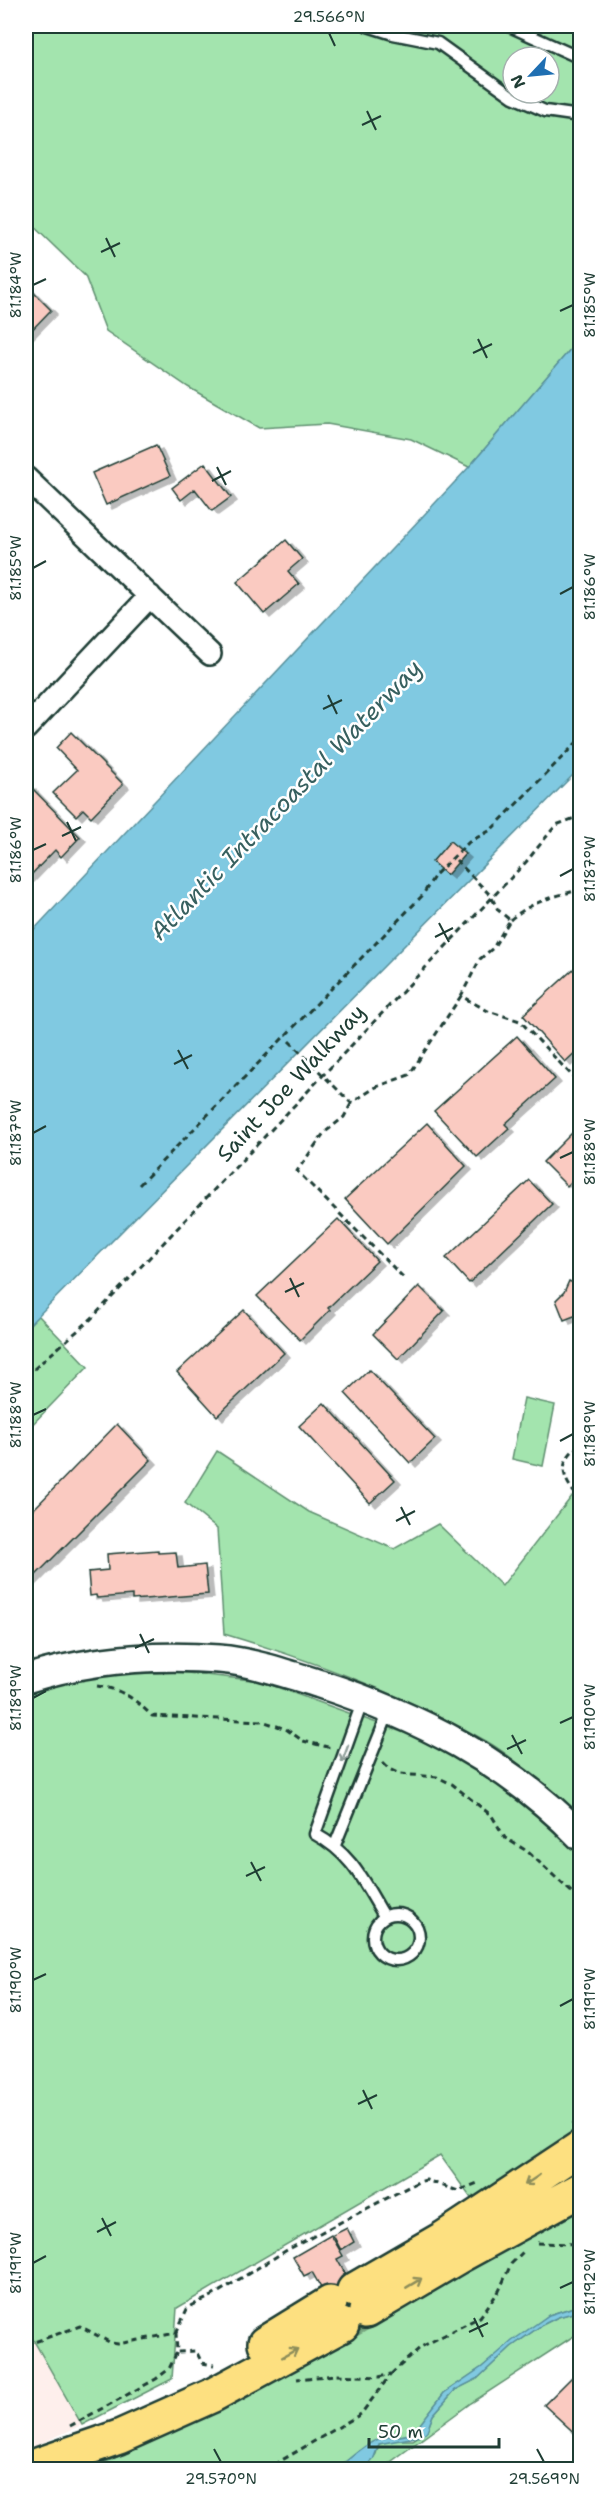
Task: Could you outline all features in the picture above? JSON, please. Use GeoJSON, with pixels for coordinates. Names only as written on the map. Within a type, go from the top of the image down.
{"type":"FeatureCollection","features":[{"type":"Feature","properties":{"kind":"main road"},"geometry":{"type":"LineString","coordinates":[[453,2246],[575,2138]]}},
{"type":"Feature","properties":{"kind":"main road"},"geometry":{"type":"LineString","coordinates":[[26,2468],[239,2359],[348,2307],[453,2246],[580,2190]]}},
{"type":"Feature","properties":{"kind":"street"},"geometry":{"type":"LineString","coordinates":[[26,478],[210,654]]}},
{"type":"Feature","properties":{"kind":"street"},"geometry":{"type":"LineString","coordinates":[[26,728],[150,596]]}},
{"type":"Feature","properties":{"kind":"street"},"geometry":{"type":"LineString","coordinates":[[26,1679],[69,1665],[145,1657],[220,1659],[286,1673],[364,1698],[442,1732],[484,1757],[551,1808],[580,1836]]}},
{"type":"Feature","properties":{"kind":"lane"},"geometry":{"type":"LineString","coordinates":[[373,26],[393,34],[438,43],[513,97],[545,111],[580,116]]}},
{"type":"Feature","properties":{"kind":"lane"},"geometry":{"type":"LineString","coordinates":[[509,26],[580,58]]}},
{"type":"Feature","properties":{"kind":"lane"},"geometry":{"type":"LineString","coordinates":[[364,1698],[315,1834],[335,1845],[345,1855],[384,1916]]}},
{"type":"Feature","properties":{"kind":"lane"},"geometry":{"type":"LineString","coordinates":[[335,1845],[391,1709]]}},
{"type":"Feature","properties":{"kind":"lane"},"geometry":{"type":"LineString","coordinates":[[397,1913],[409,1917],[417,1926],[420,1939],[416,1950],[406,1958],[394,1961],[382,1957],[374,1947],[372,1935],[376,1923],[384,1916],[397,1913]]}},
{"type":"Feature","properties":{"kind":"path"},"geometry":{"type":"LineString","coordinates":[[139,1185],[422,896],[435,875],[469,842],[491,830],[580,739]]}},
{"type":"Feature","properties":{"kind":"path","name":"Saint Joe Walkway"},"geometry":{"type":"LineString","coordinates":[[26,1376],[91,1319],[491,896],[526,862],[556,825],[580,816]]}},
{"type":"Feature","properties":{"kind":"path"},"geometry":{"type":"LineString","coordinates":[[456,860],[491,896],[498,910],[510,920]]}},
{"type":"Feature","properties":{"kind":"path"},"geometry":{"type":"LineString","coordinates":[[406,1280],[297,1171],[324,1132],[344,1117],[351,1103],[376,1088],[409,1075],[461,996],[480,959],[493,948],[510,920],[527,906],[580,890]]}},
{"type":"Feature","properties":{"kind":"path"},"geometry":{"type":"LineString","coordinates":[[461,996],[488,1011],[520,1021],[580,1084]]}},
{"type":"Feature","properties":{"kind":"path"},"geometry":{"type":"LineString","coordinates":[[290,1041],[351,1103]]}},
{"type":"Feature","properties":{"kind":"path"},"geometry":{"type":"LineString","coordinates":[[580,1445],[569,1454],[564,1473],[566,1482],[580,1499]]}},
{"type":"Feature","properties":{"kind":"path"},"geometry":{"type":"LineString","coordinates":[[94,1685],[111,1687],[131,1695],[152,1716],[262,1721],[286,1729],[303,1741],[347,1750]]}},
{"type":"Feature","properties":{"kind":"path"},"geometry":{"type":"LineString","coordinates":[[372,1755],[389,1769],[400,1774],[437,1777],[452,1784],[492,1816],[505,1838],[527,1851],[580,1900]]}},
{"type":"Feature","properties":{"kind":"path"},"geometry":{"type":"LineString","coordinates":[[575,2138],[580,2115]]}},
{"type":"Feature","properties":{"kind":"path"},"geometry":{"type":"LineString","coordinates":[[176,2332],[187,2309],[193,2304],[212,2296],[287,2250],[418,2182],[426,2180],[458,2191],[488,2178]]}},
{"type":"Feature","properties":{"kind":"path"},"geometry":{"type":"LineString","coordinates":[[533,2245],[543,2242],[580,2244]]}},
{"type":"Feature","properties":{"kind":"path"},"geometry":{"type":"LineString","coordinates":[[391,2374],[421,2347],[480,2317],[499,2291],[511,2264],[528,2248]]}},
{"type":"Feature","properties":{"kind":"path"},"geometry":{"type":"LineString","coordinates":[[62,2430],[156,2379],[170,2369],[177,2352]]}},
{"type":"Feature","properties":{"kind":"shaded area"},"geometry":{"type":"Polygon","coordinates":[[[26,2327],[82,2425],[26,2450],[26,2327]]]}},
{"type":"Feature","properties":{"kind":"green space"},"geometry":{"type":"Polygon","coordinates":[[[26,26],[580,26],[580,338],[469,467],[411,439],[327,424],[259,428],[188,387],[106,331],[85,276],[26,219],[26,26]]]}},
{"type":"Feature","properties":{"kind":"green space"},"geometry":{"type":"Polygon","coordinates":[[[38,1315],[88,1367],[26,1431],[26,1328],[38,1315]]]}},
{"type":"Feature","properties":{"kind":"green space"},"geometry":{"type":"Polygon","coordinates":[[[524,1398],[555,1405],[543,1466],[512,1459],[524,1398]]]}},
{"type":"Feature","properties":{"kind":"green space"},"geometry":{"type":"Polygon","coordinates":[[[217,1451],[309,1512],[394,1549],[438,1524],[502,1586],[580,1486],[580,1821],[523,1767],[486,1741],[455,1724],[358,1680],[291,1655],[224,1634],[217,1529],[185,1503],[217,1451]]]}},
{"type":"Feature","properties":{"kind":"green space"},"geometry":{"type":"Polygon","coordinates":[[[178,1672],[260,1681],[435,1744],[513,1794],[580,1853],[580,2135],[473,2201],[440,2155],[177,2308],[172,2379],[82,2425],[26,2327],[26,1692],[102,1675],[178,1672]]]}},
{"type":"Feature","properties":{"kind":"green space"},"geometry":{"type":"Polygon","coordinates":[[[580,2208],[580,2305],[549,2315],[444,2393],[414,2432],[407,2436],[390,2435],[365,2447],[336,2469],[88,2470],[269,2381],[374,2322],[376,2318],[580,2208]]]}},
{"type":"Feature","properties":{"kind":"green space"},"geometry":{"type":"Polygon","coordinates":[[[580,2311],[580,2332],[471,2403],[381,2469],[364,2470],[376,2454],[379,2444],[393,2440],[413,2440],[427,2431],[433,2415],[455,2390],[477,2379],[511,2347],[542,2325],[558,2317],[580,2311]]]}},
{"type":"Feature","properties":{"kind":"water","name":"Atlantic Intracoastal Waterway"},"geometry":{"type":"Polygon","coordinates":[[[580,338],[580,768],[26,1328],[26,938],[469,467],[580,338]]]}},
{"type":"Feature","properties":{"kind":"water"},"geometry":{"type":"Polygon","coordinates":[[[580,2305],[580,2311],[558,2317],[542,2325],[511,2347],[477,2379],[455,2390],[433,2415],[427,2431],[421,2436],[379,2444],[373,2460],[364,2469],[336,2469],[376,2440],[414,2432],[444,2393],[549,2315],[580,2305]]]}},
{"type":"Feature","properties":{"kind":"building"},"geometry":{"type":"Polygon","coordinates":[[[26,285],[51,310],[26,336],[26,285]]]}},
{"type":"Feature","properties":{"kind":"building"},"geometry":{"type":"Polygon","coordinates":[[[156,445],[170,476],[106,505],[92,473],[156,445]]]}},
{"type":"Feature","properties":{"kind":"building"},"geometry":{"type":"Polygon","coordinates":[[[205,463],[231,497],[212,511],[195,489],[181,500],[172,488],[205,463]]]}},
{"type":"Feature","properties":{"kind":"building"},"geometry":{"type":"Polygon","coordinates":[[[286,540],[302,559],[288,571],[299,584],[264,614],[237,582],[286,540]]]}},
{"type":"Feature","properties":{"kind":"building"},"geometry":{"type":"Polygon","coordinates":[[[71,732],[123,784],[91,817],[83,809],[76,816],[53,793],[77,770],[56,748],[71,732]]]}},
{"type":"Feature","properties":{"kind":"building"},"geometry":{"type":"Polygon","coordinates":[[[29,785],[80,837],[61,857],[55,850],[28,878],[26,875],[26,788],[29,785]]]}},
{"type":"Feature","properties":{"kind":"building"},"geometry":{"type":"Polygon","coordinates":[[[450,841],[465,854],[447,875],[432,862],[450,841]]]}},
{"type":"Feature","properties":{"kind":"building"},"geometry":{"type":"Polygon","coordinates":[[[580,963],[580,1048],[565,1062],[523,1015],[580,963]]]}},
{"type":"Feature","properties":{"kind":"building"},"geometry":{"type":"Polygon","coordinates":[[[517,1036],[555,1079],[505,1124],[509,1128],[477,1157],[434,1111],[517,1036]]]}},
{"type":"Feature","properties":{"kind":"building"},"geometry":{"type":"Polygon","coordinates":[[[427,1123],[466,1166],[387,1244],[345,1199],[427,1123]]]}},
{"type":"Feature","properties":{"kind":"building"},"geometry":{"type":"Polygon","coordinates":[[[580,1125],[580,1173],[567,1186],[543,1162],[580,1125]]]}},
{"type":"Feature","properties":{"kind":"building"},"geometry":{"type":"Polygon","coordinates":[[[529,1180],[552,1204],[469,1283],[446,1258],[529,1180]]]}},
{"type":"Feature","properties":{"kind":"building"},"geometry":{"type":"Polygon","coordinates":[[[338,1219],[377,1261],[328,1308],[330,1310],[300,1340],[257,1296],[338,1219]]]}},
{"type":"Feature","properties":{"kind":"building"},"geometry":{"type":"Polygon","coordinates":[[[569,1281],[580,1286],[580,1318],[574,1316],[564,1320],[556,1300],[564,1292],[569,1281]]]}},
{"type":"Feature","properties":{"kind":"building"},"geometry":{"type":"Polygon","coordinates":[[[419,1286],[444,1311],[398,1359],[373,1334],[419,1286]]]}},
{"type":"Feature","properties":{"kind":"building"},"geometry":{"type":"Polygon","coordinates":[[[244,1310],[284,1353],[217,1416],[177,1372],[244,1310]]]}},
{"type":"Feature","properties":{"kind":"building"},"geometry":{"type":"Polygon","coordinates":[[[369,1370],[435,1439],[410,1463],[345,1393],[369,1370]]]}},
{"type":"Feature","properties":{"kind":"building"},"geometry":{"type":"Polygon","coordinates":[[[324,1403],[395,1480],[370,1503],[299,1426],[324,1403]]]}},
{"type":"Feature","properties":{"kind":"building"},"geometry":{"type":"Polygon","coordinates":[[[117,1424],[151,1460],[26,1585],[26,1517],[117,1424]]]}},
{"type":"Feature","properties":{"kind":"building"},"geometry":{"type":"Polygon","coordinates":[[[158,1550],[158,1553],[176,1552],[178,1568],[205,1565],[208,1594],[132,1600],[132,1595],[97,1598],[96,1595],[90,1596],[88,1572],[108,1570],[107,1554],[158,1550]]]}},
{"type":"Feature","properties":{"kind":"building"},"geometry":{"type":"Polygon","coordinates":[[[347,2228],[354,2242],[341,2250],[333,2235],[347,2228]]]}},
{"type":"Feature","properties":{"kind":"building"},"geometry":{"type":"Polygon","coordinates":[[[331,2235],[343,2256],[337,2259],[371,2320],[347,2334],[312,2272],[304,2276],[293,2257],[331,2235]]]}},
{"type":"Feature","properties":{"kind":"building"},"geometry":{"type":"Polygon","coordinates":[[[576,2373],[580,2377],[580,2438],[544,2405],[576,2373]]]}}]}
